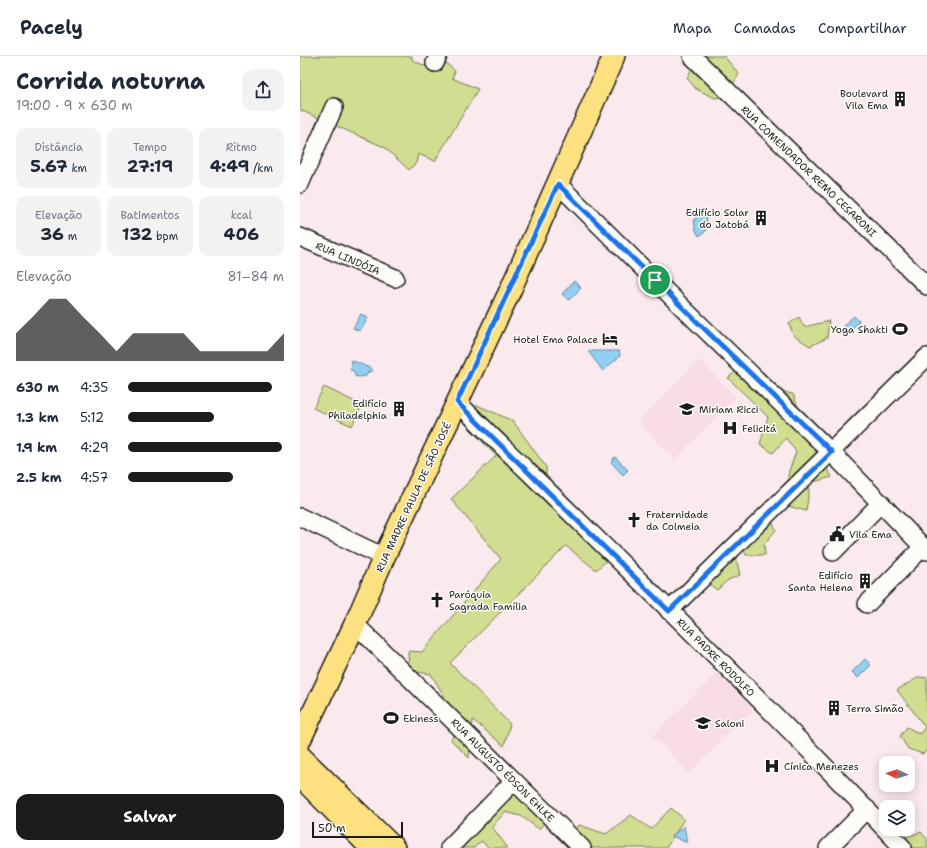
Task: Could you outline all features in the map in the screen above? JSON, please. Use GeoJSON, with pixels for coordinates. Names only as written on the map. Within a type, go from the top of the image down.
{"type":"FeatureCollection","features":[{"type":"Feature","properties":{"kind":"main road","name":"RUA MADRE PAULA DE SÃO JOSÉ"},"geometry":{"type":"LineString","coordinates":[[300,740],[306,722],[355,624],[384,557],[558,184],[614,56]]}},
{"type":"Feature","properties":{"kind":"main road"},"geometry":{"type":"LineString","coordinates":[[306,722],[314,754],[325,780]]}},
{"type":"Feature","properties":{"kind":"main road"},"geometry":{"type":"LineString","coordinates":[[300,756],[394,848]]}},
{"type":"Feature","properties":{"kind":"main road"},"geometry":{"type":"LineString","coordinates":[[300,776],[371,848]]}},
{"type":"Feature","properties":{"kind":"street","name":"RUA COMENDADOR REMO CESARONI"},"geometry":{"type":"LineString","coordinates":[[692,56],[927,286]]}},
{"type":"Feature","properties":{"kind":"street"},"geometry":{"type":"LineString","coordinates":[[300,184],[334,107]]}},
{"type":"Feature","properties":{"kind":"street"},"geometry":{"type":"LineString","coordinates":[[558,184],[698,323],[832,452],[925,549],[867,604]]}},
{"type":"Feature","properties":{"kind":"street","name":"RUA LINDÓIA"},"geometry":{"type":"LineString","coordinates":[[300,237],[395,278]]}},
{"type":"Feature","properties":{"kind":"street"},"geometry":{"type":"LineString","coordinates":[[669,611],[927,357]]}},
{"type":"Feature","properties":{"kind":"street","name":"RUA PADRE RODOLFO"},"geometry":{"type":"LineString","coordinates":[[457,402],[669,611],[903,848]]}},
{"type":"Feature","properties":{"kind":"street"},"geometry":{"type":"LineString","coordinates":[[833,552],[881,503]]}},
{"type":"Feature","properties":{"kind":"street"},"geometry":{"type":"LineString","coordinates":[[300,517],[384,557]]}},
{"type":"Feature","properties":{"kind":"street","name":"RUA AUGUSTO ÉDSON EHLKE"},"geometry":{"type":"LineString","coordinates":[[355,624],[582,848]]}},
{"type":"Feature","properties":{"kind":"street"},"geometry":{"type":"LineString","coordinates":[[449,848],[514,781]]}},
{"type":"Feature","properties":{"kind":"street"},"geometry":{"type":"LineString","coordinates":[[828,848],[866,809]]}},
{"type":"Feature","properties":{"kind":"shaded area","name":"Miriam Ricci"},"geometry":{"type":"Polygon","coordinates":[[[699,360],[736,397],[675,459],[638,422],[699,360]]]}},
{"type":"Feature","properties":{"kind":"shaded area","name":"Saloni"},"geometry":{"type":"Polygon","coordinates":[[[717,673],[753,709],[689,773],[653,736],[717,673]]]}},
{"type":"Feature","properties":{"kind":"green space"},"geometry":{"type":"Polygon","coordinates":[[[300,56],[412,56],[412,60],[430,68],[439,57],[455,71],[452,78],[478,89],[435,161],[418,154],[416,163],[409,170],[384,147],[300,110],[300,56]]]}},
{"type":"Feature","properties":{"kind":"green space"},"geometry":{"type":"Polygon","coordinates":[[[704,56],[724,56],[739,74],[726,96],[715,98],[696,89],[687,78],[695,62],[704,56]]]}},
{"type":"Feature","properties":{"kind":"green space"},"geometry":{"type":"Polygon","coordinates":[[[799,317],[804,327],[829,321],[827,338],[810,346],[794,336],[789,324],[799,317]]]}},
{"type":"Feature","properties":{"kind":"green space"},"geometry":{"type":"Polygon","coordinates":[[[742,366],[763,388],[793,394],[813,447],[832,477],[810,483],[806,511],[784,505],[789,471],[796,452],[786,438],[773,453],[760,444],[768,417],[728,378],[742,366]]]}},
{"type":"Feature","properties":{"kind":"green space"},"geometry":{"type":"Polygon","coordinates":[[[324,387],[362,405],[352,426],[313,408],[324,387]]]}},
{"type":"Feature","properties":{"kind":"green space"},"geometry":{"type":"Polygon","coordinates":[[[477,405],[513,421],[546,467],[546,488],[607,560],[596,570],[566,546],[450,663],[510,724],[504,746],[473,720],[469,758],[451,740],[460,722],[431,674],[409,671],[408,651],[422,652],[501,559],[451,499],[496,456],[470,429],[477,405]]]}},
{"type":"Feature","properties":{"kind":"green space"},"geometry":{"type":"Polygon","coordinates":[[[771,519],[776,530],[764,544],[765,555],[746,555],[741,542],[771,519]]]}},
{"type":"Feature","properties":{"kind":"green space"},"geometry":{"type":"Polygon","coordinates":[[[724,552],[737,562],[740,575],[728,580],[717,590],[705,581],[724,552]]]}},
{"type":"Feature","properties":{"kind":"green space"},"geometry":{"type":"Polygon","coordinates":[[[919,677],[927,678],[927,750],[923,754],[908,749],[900,736],[907,727],[920,734],[925,727],[897,690],[919,677]]]}},
{"type":"Feature","properties":{"kind":"green space"},"geometry":{"type":"Polygon","coordinates":[[[491,790],[515,791],[545,822],[539,829],[521,816],[505,812],[492,827],[508,848],[489,848],[481,841],[474,848],[450,848],[481,811],[491,790]]]}},
{"type":"Feature","properties":{"kind":"green space"},"geometry":{"type":"Polygon","coordinates":[[[671,808],[684,819],[666,848],[587,848],[573,834],[579,825],[606,834],[631,815],[651,829],[671,808]]]}},
{"type":"Feature","properties":{"kind":"green space"},"geometry":{"type":"Polygon","coordinates":[[[921,832],[927,839],[927,848],[902,848],[903,838],[915,836],[915,834],[921,832]]]}},
{"type":"Feature","properties":{"kind":"water"},"geometry":{"type":"Polygon","coordinates":[[[701,209],[706,213],[707,222],[705,232],[699,236],[695,229],[694,222],[701,209]]]}},
{"type":"Feature","properties":{"kind":"water"},"geometry":{"type":"Polygon","coordinates":[[[574,281],[581,288],[569,300],[562,294],[574,281]]]}},
{"type":"Feature","properties":{"kind":"water"},"geometry":{"type":"Polygon","coordinates":[[[361,314],[368,318],[360,331],[353,328],[361,314]]]}},
{"type":"Feature","properties":{"kind":"water"},"geometry":{"type":"Polygon","coordinates":[[[854,316],[859,321],[849,332],[843,326],[854,316]]]}},
{"type":"Feature","properties":{"kind":"water"},"geometry":{"type":"Polygon","coordinates":[[[588,351],[619,351],[620,356],[603,371],[588,351]]]}},
{"type":"Feature","properties":{"kind":"water"},"geometry":{"type":"Polygon","coordinates":[[[351,360],[372,369],[372,372],[369,371],[366,376],[355,376],[354,371],[350,370],[353,363],[350,362],[351,360]]]}},
{"type":"Feature","properties":{"kind":"water"},"geometry":{"type":"Polygon","coordinates":[[[615,457],[628,470],[623,475],[611,462],[615,457]]]}},
{"type":"Feature","properties":{"kind":"water"},"geometry":{"type":"Polygon","coordinates":[[[865,659],[871,665],[858,678],[852,672],[865,659]]]}},
{"type":"Feature","properties":{"kind":"water"},"geometry":{"type":"Polygon","coordinates":[[[684,826],[687,842],[672,836],[684,826]]]}},
{"type":"Feature","properties":{"kind":"place","name":"Boulevard Vila Ema"},"geometry":{"type":"Point","coordinates":[900,99]}},
{"type":"Feature","properties":{"kind":"place","name":"Edifício Solar do Jatobá"},"geometry":{"type":"Point","coordinates":[761,218]}},
{"type":"Feature","properties":{"kind":"place","name":"Yoga Shakti"},"geometry":{"type":"Point","coordinates":[900,329]}},
{"type":"Feature","properties":{"kind":"place","name":"Hotel Ema Palace"},"geometry":{"type":"Point","coordinates":[610,339]}},
{"type":"Feature","properties":{"kind":"place","name":"Edifício Philadelphia"},"geometry":{"type":"Point","coordinates":[399,409]}},
{"type":"Feature","properties":{"kind":"place","name":"Miriam Ricci"},"geometry":{"type":"Point","coordinates":[687,409]}},
{"type":"Feature","properties":{"kind":"place","name":"Felicitá"},"geometry":{"type":"Point","coordinates":[730,428]}},
{"type":"Feature","properties":{"kind":"place","name":"Fraternidade da Colmeia"},"geometry":{"type":"Point","coordinates":[634,520]}},
{"type":"Feature","properties":{"kind":"place","name":"Vila Ema"},"geometry":{"type":"Point","coordinates":[837,534]}},
{"type":"Feature","properties":{"kind":"place","name":"Edifício Santa Helena"},"geometry":{"type":"Point","coordinates":[865,581]}},
{"type":"Feature","properties":{"kind":"place","name":"Paróquia Sagrada Família"},"geometry":{"type":"Point","coordinates":[437,600]}},
{"type":"Feature","properties":{"kind":"place","name":"Terra Simão"},"geometry":{"type":"Point","coordinates":[834,708]}},
{"type":"Feature","properties":{"kind":"place","name":"Ekiness"},"geometry":{"type":"Point","coordinates":[391,718]}},
{"type":"Feature","properties":{"kind":"place","name":"Saloni"},"geometry":{"type":"Point","coordinates":[703,723]}},
{"type":"Feature","properties":{"kind":"place","name":"Cínica Menezes"},"geometry":{"type":"Point","coordinates":[772,766]}},
{"type":"Feature","properties":{"kind":"route"},"geometry":{"type":"LineString","coordinates":[[558,184],[655,280],[832,452],[751,529],[669,611],[457,402],[558,184]]}}]}
